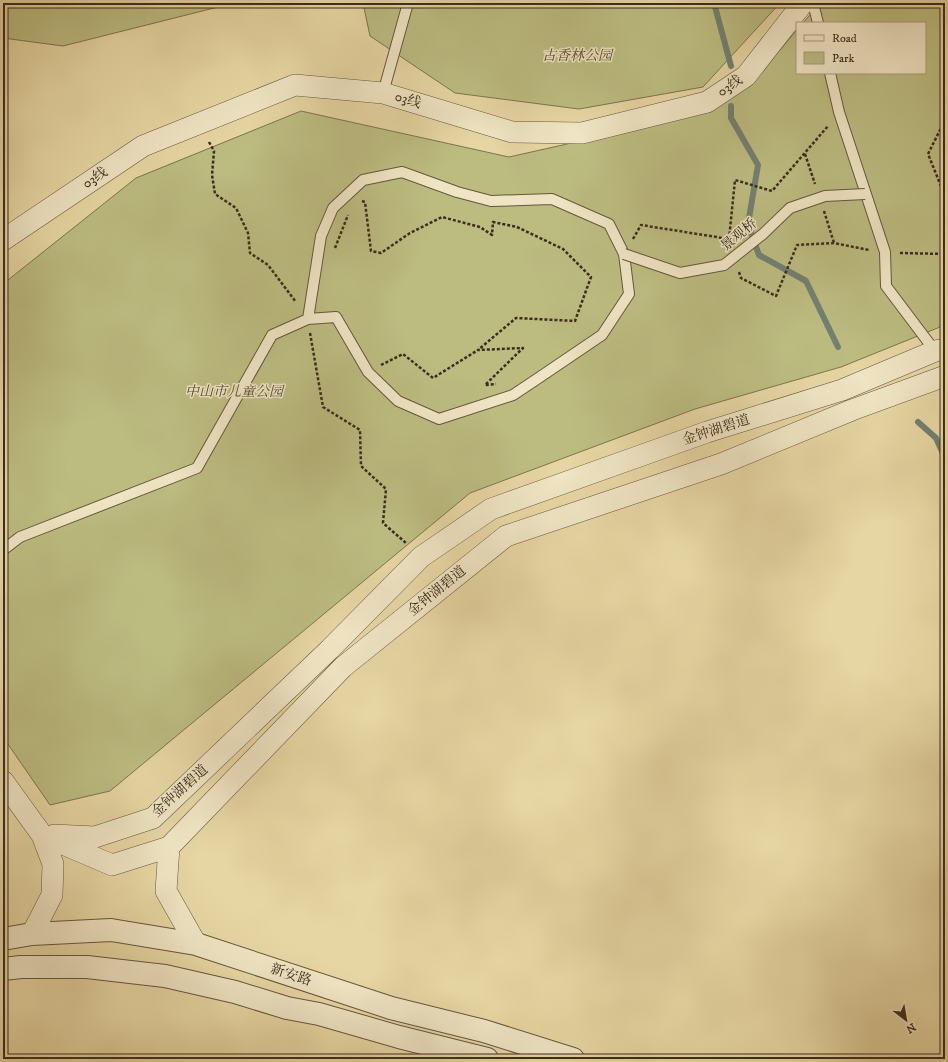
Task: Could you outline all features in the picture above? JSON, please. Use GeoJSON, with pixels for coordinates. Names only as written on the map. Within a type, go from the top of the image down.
{"type":"FeatureCollection","features":[{"type":"Feature","properties":{"kind":"street","name":"03线"},"geometry":{"type":"LineString","coordinates":[[3,240],[143,146],[296,85],[383,93],[512,132],[582,134],[707,102],[746,76],[803,3]]}},
{"type":"Feature","properties":{"kind":"street","name":"金钟湖碧道"},"geometry":{"type":"LineString","coordinates":[[42,835],[96,837],[153,818],[330,649],[421,557],[491,509],[707,432],[842,390],[940,350]]}},
{"type":"Feature","properties":{"kind":"street","name":"金钟湖碧道"},"geometry":{"type":"LineString","coordinates":[[42,835],[112,865],[169,847],[343,667],[506,536],[721,464],[852,410],[945,376]]}},
{"type":"Feature","properties":{"kind":"street"},"geometry":{"type":"LineString","coordinates":[[3,782],[42,835],[54,864],[52,895],[32,934]]}},
{"type":"Feature","properties":{"kind":"street"},"geometry":{"type":"LineString","coordinates":[[169,847],[166,891],[196,944]]}},
{"type":"Feature","properties":{"kind":"street","name":"新安路"},"geometry":{"type":"LineString","coordinates":[[3,939],[32,934],[111,930],[196,944],[391,1008],[484,1031],[573,1059]]}},
{"type":"Feature","properties":{"kind":"street"},"geometry":{"type":"LineString","coordinates":[[3,969],[21,967],[87,967],[165,976],[235,992],[287,1008],[319,1014],[399,1037],[487,1059]]}},
{"type":"Feature","properties":{"kind":"lane"},"geometry":{"type":"LineString","coordinates":[[383,93],[408,3]]}},
{"type":"Feature","properties":{"kind":"lane"},"geometry":{"type":"LineString","coordinates":[[813,3],[818,22]]}},
{"type":"Feature","properties":{"kind":"lane"},"geometry":{"type":"LineString","coordinates":[[830,74],[839,112],[885,252],[886,286],[940,350]]}},
{"type":"Feature","properties":{"kind":"lane"},"geometry":{"type":"LineString","coordinates":[[3,550],[20,537],[197,468],[272,335],[308,319],[336,317],[368,372],[398,401],[439,419],[513,395],[602,335],[629,294],[624,254],[609,224],[552,199],[491,201],[457,192],[402,172],[363,180],[333,208],[321,236],[308,319]]}},
{"type":"Feature","properties":{"kind":"lane","name":"景观桥"},"geometry":{"type":"LineString","coordinates":[[624,254],[680,273],[724,265],[763,234],[790,208],[825,196],[865,194]]}},
{"type":"Feature","properties":{"kind":"path"},"geometry":{"type":"LineString","coordinates":[[731,245],[728,239],[735,180],[772,191],[805,154],[839,112]]}},
{"type":"Feature","properties":{"kind":"path"},"geometry":{"type":"LineString","coordinates":[[945,120],[928,154],[945,196]]}},
{"type":"Feature","properties":{"kind":"path"},"geometry":{"type":"LineString","coordinates":[[199,124],[214,151],[212,175],[215,194],[236,208],[248,233],[250,253],[268,265],[290,292],[308,319],[323,407],[360,430],[360,466],[386,489],[383,523],[421,557]]}},
{"type":"Feature","properties":{"kind":"path"},"geometry":{"type":"LineString","coordinates":[[360,200],[366,202],[371,251],[381,253],[410,233],[442,217],[480,227],[492,235],[493,222],[517,227],[563,248],[590,277],[575,321],[516,318],[478,350],[433,378],[403,354],[368,372]]}},
{"type":"Feature","properties":{"kind":"path"},"geometry":{"type":"LineString","coordinates":[[335,248],[349,213]]}},
{"type":"Feature","properties":{"kind":"path"},"geometry":{"type":"LineString","coordinates":[[624,254],[641,225],[728,239]]}},
{"type":"Feature","properties":{"kind":"path"},"geometry":{"type":"LineString","coordinates":[[739,271],[741,278],[776,296],[796,244],[834,243],[885,252],[945,254]]}},
{"type":"Feature","properties":{"kind":"path"},"geometry":{"type":"LineString","coordinates":[[478,350],[523,348],[485,385],[500,383]]}},
{"type":"Feature","properties":{"kind":"green space"},"geometry":{"type":"Polygon","coordinates":[[[3,3],[234,3],[63,46],[3,38],[3,3]]]}},
{"type":"Feature","properties":{"kind":"green space","name":"古香林公园"},"geometry":{"type":"Polygon","coordinates":[[[363,3],[780,3],[703,87],[579,109],[455,93],[370,36],[363,3]]]}},
{"type":"Feature","properties":{"kind":"green space","name":"中山市儿童公园"},"geometry":{"type":"Polygon","coordinates":[[[820,3],[945,3],[945,325],[841,367],[695,409],[470,493],[110,791],[50,805],[3,737],[3,284],[136,178],[301,111],[509,157],[710,112],[749,86],[796,31],[796,74],[926,74],[926,22],[804,22],[820,3]]]}},
{"type":"Feature","properties":{"kind":"waterway"},"geometry":{"type":"LineString","coordinates":[[714,3],[731,66]]}},
{"type":"Feature","properties":{"kind":"waterway"},"geometry":{"type":"LineString","coordinates":[[731,106],[731,118],[758,165],[748,224],[759,255],[806,281],[838,347]]}},
{"type":"Feature","properties":{"kind":"waterway"},"geometry":{"type":"LineString","coordinates":[[918,422],[936,438],[945,458]]}}]}
